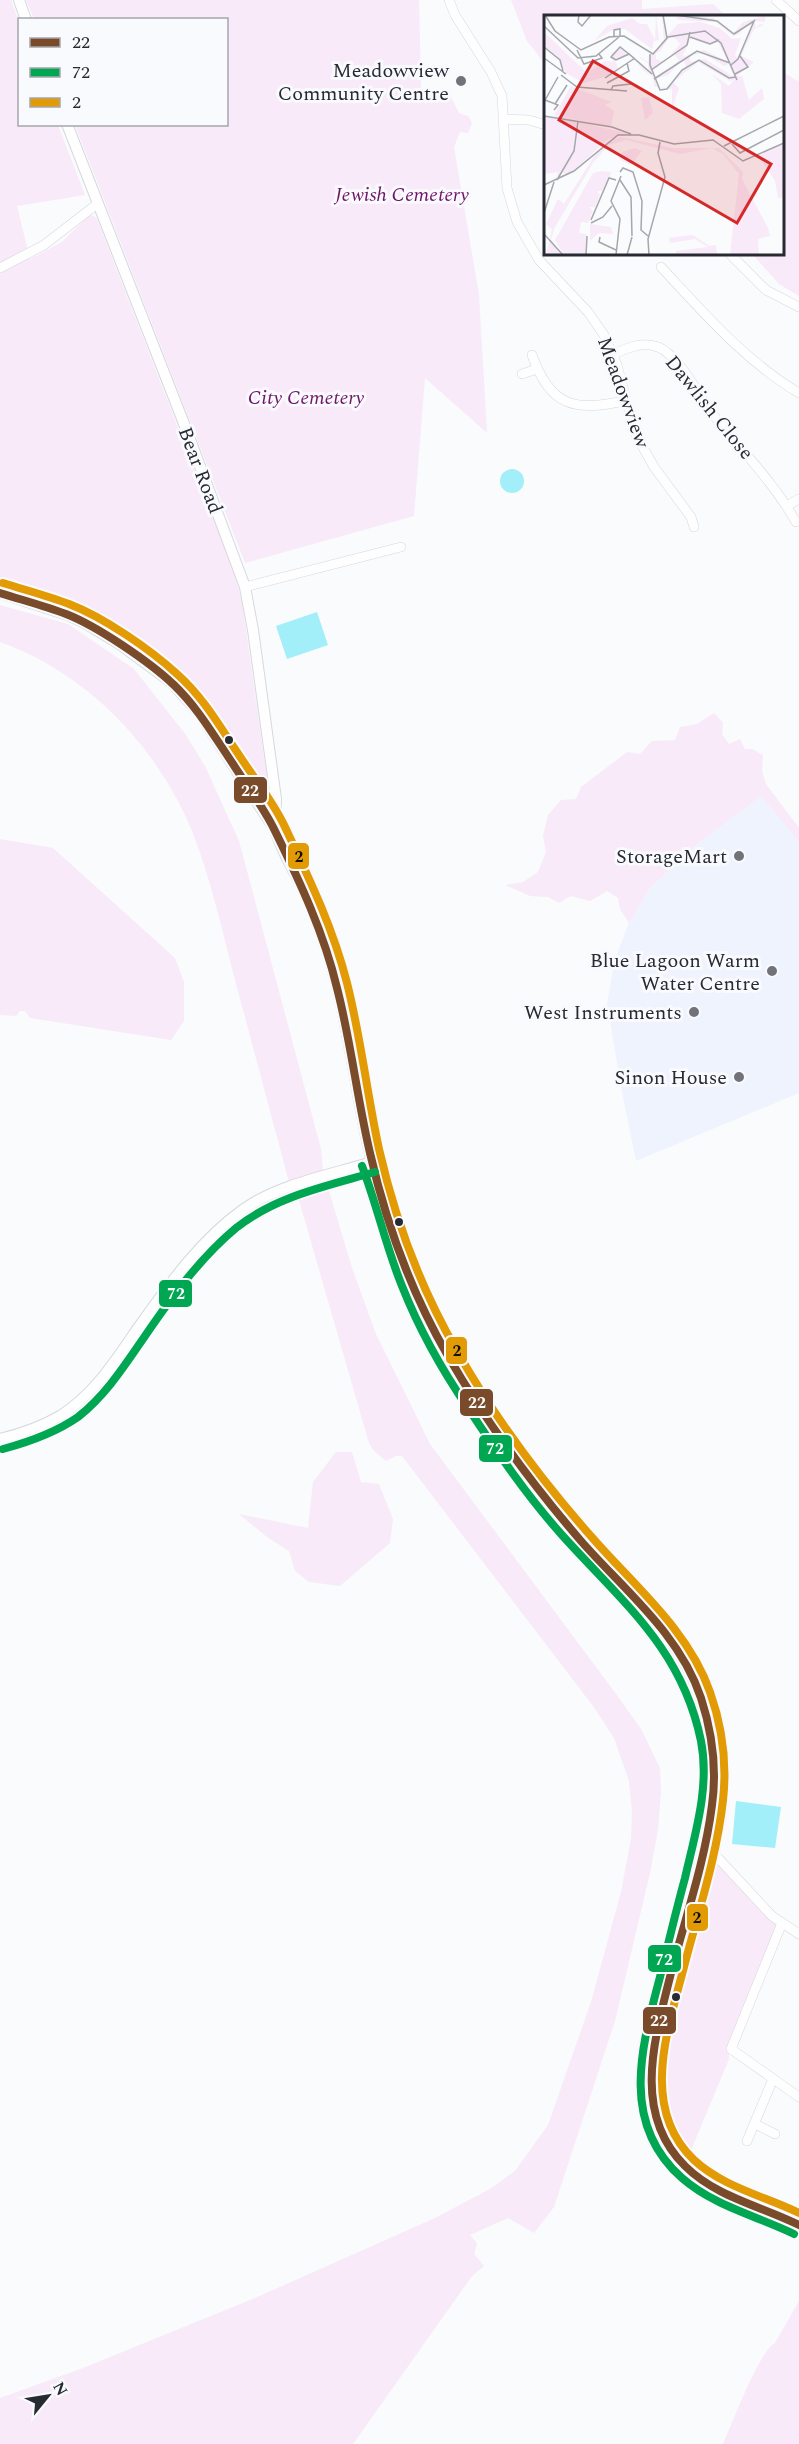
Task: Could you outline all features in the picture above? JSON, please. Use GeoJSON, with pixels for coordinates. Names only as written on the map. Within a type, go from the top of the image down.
{"type":"FeatureCollection","features":[{"type":"Feature","properties":{"kind":"street"},"geometry":{"type":"LineString","coordinates":[[19,0],[25,18]]}},
{"type":"Feature","properties":{"kind":"street","name":"Meadowview"},"geometry":{"type":"LineString","coordinates":[[448,0],[502,96],[507,188],[517,222],[539,260],[592,317],[604,334],[614,354],[632,424],[647,455],[691,517],[694,527]]}},
{"type":"Feature","properties":{"kind":"street"},"geometry":{"type":"LineString","coordinates":[[776,0],[799,21]]}},
{"type":"Feature","properties":{"kind":"street"},"geometry":{"type":"LineString","coordinates":[[504,119],[529,120],[544,124]]}},
{"type":"Feature","properties":{"kind":"street","name":"Bear Road"},"geometry":{"type":"LineString","coordinates":[[68,126],[245,587],[253,630],[274,789],[277,817],[275,830]]}},
{"type":"Feature","properties":{"kind":"street"},"geometry":{"type":"LineString","coordinates":[[0,268],[44,245],[97,204]]}},
{"type":"Feature","properties":{"kind":"street"},"geometry":{"type":"LineString","coordinates":[[731,255],[766,290],[799,307]]}},
{"type":"Feature","properties":{"kind":"street"},"geometry":{"type":"LineString","coordinates":[[661,267],[748,356],[771,375],[799,393]]}},
{"type":"Feature","properties":{"kind":"street","name":"Dawlish Close"},"geometry":{"type":"LineString","coordinates":[[614,354],[646,345],[658,347],[671,356],[714,416],[754,462],[787,506],[796,522]]}},
{"type":"Feature","properties":{"kind":"street"},"geometry":{"type":"LineString","coordinates":[[532,355],[537,369],[552,391],[572,404],[590,407],[625,401]]}},
{"type":"Feature","properties":{"kind":"street"},"geometry":{"type":"LineString","coordinates":[[522,374],[537,369]]}},
{"type":"Feature","properties":{"kind":"street"},"geometry":{"type":"LineString","coordinates":[[787,506],[799,499]]}},
{"type":"Feature","properties":{"kind":"street"},"geometry":{"type":"LineString","coordinates":[[245,587],[401,547]]}},
{"type":"Feature","properties":{"kind":"street"},"geometry":{"type":"LineString","coordinates":[[0,593],[68,615],[96,629],[171,682],[200,714],[275,830],[281,848],[307,898],[332,969],[372,1162],[412,1281],[432,1326],[464,1382],[509,1448],[565,1522],[670,1637],[688,1668],[706,1718],[713,1755],[713,1791],[702,1852],[654,2040],[650,2092],[655,2118],[674,2154],[705,2183],[799,2225]]}},
{"type":"Feature","properties":{"kind":"street"},"geometry":{"type":"LineString","coordinates":[[0,1438],[49,1421],[70,1409],[87,1394],[106,1374],[180,1272],[207,1242],[243,1209],[271,1193],[372,1162]]}},
{"type":"Feature","properties":{"kind":"street"},"geometry":{"type":"LineString","coordinates":[[702,1852],[719,1859],[772,1916],[799,1934]]}},
{"type":"Feature","properties":{"kind":"street"},"geometry":{"type":"LineString","coordinates":[[782,1923],[732,2051],[799,2097]]}},
{"type":"Feature","properties":{"kind":"street"},"geometry":{"type":"LineString","coordinates":[[747,2141],[773,2079]]}},
{"type":"Feature","properties":{"kind":"street"},"geometry":{"type":"LineString","coordinates":[[755,2124],[771,2135]]}},
{"type":"Feature","properties":{"kind":"shaded area"},"geometry":{"type":"Polygon","coordinates":[[[761,795],[799,842],[799,1093],[636,1161],[607,1004],[614,964],[620,946],[629,923],[651,887],[696,845],[761,795]]]}},
{"type":"Feature","properties":{"kind":"green space"},"geometry":{"type":"Polygon","coordinates":[[[0,0],[11,0],[18,19],[18,126],[58,126],[85,195],[17,206],[30,259],[62,242],[88,216],[92,215],[97,219],[233,569],[242,601],[266,771],[268,803],[205,710],[167,669],[89,615],[0,586],[0,0]]]}},
{"type":"Feature","properties":{"kind":"green space","name":"City Cemetery"},"geometry":{"type":"Polygon","coordinates":[[[26,0],[419,0],[421,87],[425,104],[435,95],[448,91],[459,113],[468,116],[472,123],[468,133],[460,132],[454,147],[479,295],[487,433],[425,378],[414,516],[245,563],[75,126],[228,126],[228,18],[34,18],[26,0]]]}},
{"type":"Feature","properties":{"kind":"green space"},"geometry":{"type":"Polygon","coordinates":[[[511,0],[642,0],[642,9],[713,4],[725,15],[544,15],[544,63],[527,41],[511,0]]]}},
{"type":"Feature","properties":{"kind":"green space"},"geometry":{"type":"Polygon","coordinates":[[[784,73],[799,82],[799,296],[779,284],[753,255],[784,255],[784,73]]]}},
{"type":"Feature","properties":{"kind":"green space"},"geometry":{"type":"Polygon","coordinates":[[[0,605],[68,624],[134,669],[186,735],[205,766],[239,841],[321,1149],[323,1171],[352,1268],[376,1334],[430,1444],[619,1698],[641,1729],[660,1768],[658,1830],[615,2021],[554,2207],[534,2233],[508,2218],[470,2235],[477,2243],[474,2254],[484,2266],[472,2276],[353,2444],[0,2444],[0,2398],[83,2368],[255,2298],[435,2218],[490,2189],[515,2171],[548,2125],[591,2002],[621,1892],[631,1839],[632,1812],[629,1781],[614,1738],[593,1706],[402,1456],[386,1461],[374,1451],[369,1443],[296,1190],[289,1182],[216,905],[192,831],[159,770],[116,716],[62,673],[0,642],[0,605]]]}},
{"type":"Feature","properties":{"kind":"green space"},"geometry":{"type":"Polygon","coordinates":[[[714,713],[723,723],[722,734],[729,744],[740,739],[745,749],[752,749],[763,755],[762,771],[766,784],[799,828],[799,842],[761,796],[696,845],[651,887],[629,923],[620,909],[618,898],[607,891],[590,901],[571,896],[559,903],[548,897],[530,896],[505,885],[523,882],[538,872],[546,852],[543,836],[548,815],[561,800],[576,799],[581,787],[627,752],[640,754],[652,741],[675,740],[680,727],[697,724],[714,713]]]}},
{"type":"Feature","properties":{"kind":"green space"},"geometry":{"type":"Polygon","coordinates":[[[0,839],[53,848],[175,958],[184,982],[184,1021],[171,1040],[30,1018],[25,1011],[20,1011],[16,1016],[0,1015],[0,839]]]}},
{"type":"Feature","properties":{"kind":"green space"},"geometry":{"type":"Polygon","coordinates":[[[336,1452],[352,1452],[361,1482],[379,1484],[393,1519],[390,1543],[340,1586],[309,1582],[295,1571],[289,1551],[267,1537],[239,1514],[308,1528],[313,1482],[336,1452]]]}},
{"type":"Feature","properties":{"kind":"green space"},"geometry":{"type":"Polygon","coordinates":[[[711,1856],[781,1924],[687,2160],[665,2126],[659,2108],[657,2080],[663,2029],[703,1870],[711,1856]]]}},
{"type":"Feature","properties":{"kind":"green space"},"geometry":{"type":"Polygon","coordinates":[[[799,2301],[799,2444],[723,2444],[761,2359],[775,2343],[799,2301]]]}},
{"type":"Feature","properties":{"kind":"water"},"geometry":{"type":"Polygon","coordinates":[[[512,469],[517,470],[523,476],[523,486],[517,492],[512,493],[507,492],[501,486],[500,481],[501,476],[507,470],[512,469]]]}},
{"type":"Feature","properties":{"kind":"water"},"geometry":{"type":"Polygon","coordinates":[[[317,612],[328,645],[287,659],[276,626],[317,612]]]}},
{"type":"Feature","properties":{"kind":"water"},"geometry":{"type":"Polygon","coordinates":[[[736,1801],[781,1807],[775,1848],[732,1844],[736,1801]]]}},
{"type":"Feature","properties":{"kind":"transit line","name":"2"},"geometry":{"type":"LineString","coordinates":[[3,583],[53,598],[82,610],[126,635],[166,664],[202,701],[269,798],[311,884],[328,923],[341,963],[356,1024],[385,1175],[410,1253],[432,1303],[472,1377],[522,1451],[578,1521],[661,1612],[701,1670],[714,1705],[720,1732],[724,1759],[724,1786],[712,1862],[666,2039],[662,2065],[662,2091],[667,2116],[677,2139],[694,2160],[731,2184],[799,2213]]}},
{"type":"Feature","properties":{"kind":"transit line","name":"22"},"geometry":{"type":"LineString","coordinates":[[0,593],[50,608],[93,627],[123,645],[164,676],[183,694],[198,713],[261,805],[311,908],[332,968],[376,1179],[401,1258],[423,1308],[463,1381],[510,1452],[581,1541],[665,1633],[692,1675],[701,1698],[711,1737],[714,1764],[713,1791],[709,1826],[700,1868],[660,2020],[652,2072],[652,2097],[658,2122],[668,2145],[697,2177],[739,2200],[799,2225]]}},
{"type":"Feature","properties":{"kind":"transit line","name":"72"},"geometry":{"type":"LineString","coordinates":[[362,1166],[402,1286],[423,1333],[449,1379],[501,1457],[537,1505],[647,1628],[680,1679],[692,1708],[701,1741],[703,1793],[693,1844],[647,2029],[642,2056],[643,2108],[649,2133],[662,2156],[682,2178],[708,2196],[794,2234]]}},
{"type":"Feature","properties":{"kind":"transit line","name":"72"},"geometry":{"type":"LineString","coordinates":[[3,1449],[51,1432],[69,1423],[88,1408],[114,1379],[187,1279],[210,1252],[236,1228],[251,1217],[302,1193],[375,1172]]}},
{"type":"Feature","properties":{"kind":"place","name":"Meadowview Community Centre"},"geometry":{"type":"Point","coordinates":[461,81]}},
{"type":"Feature","properties":{"kind":"place","name":"StorageMart"},"geometry":{"type":"Point","coordinates":[739,856]}},
{"type":"Feature","properties":{"kind":"place","name":"Blue Lagoon Warm Water Centre"},"geometry":{"type":"Point","coordinates":[772,971]}},
{"type":"Feature","properties":{"kind":"place","name":"West Instruments"},"geometry":{"type":"Point","coordinates":[694,1012]}},
{"type":"Feature","properties":{"kind":"place","name":"Sinon House"},"geometry":{"type":"Point","coordinates":[739,1077]}},
{"type":"Feature","properties":{"kind":"park label","name":"Jewish Cemetery"},"geometry":{"type":"Point","coordinates":[402,194]}}]}
